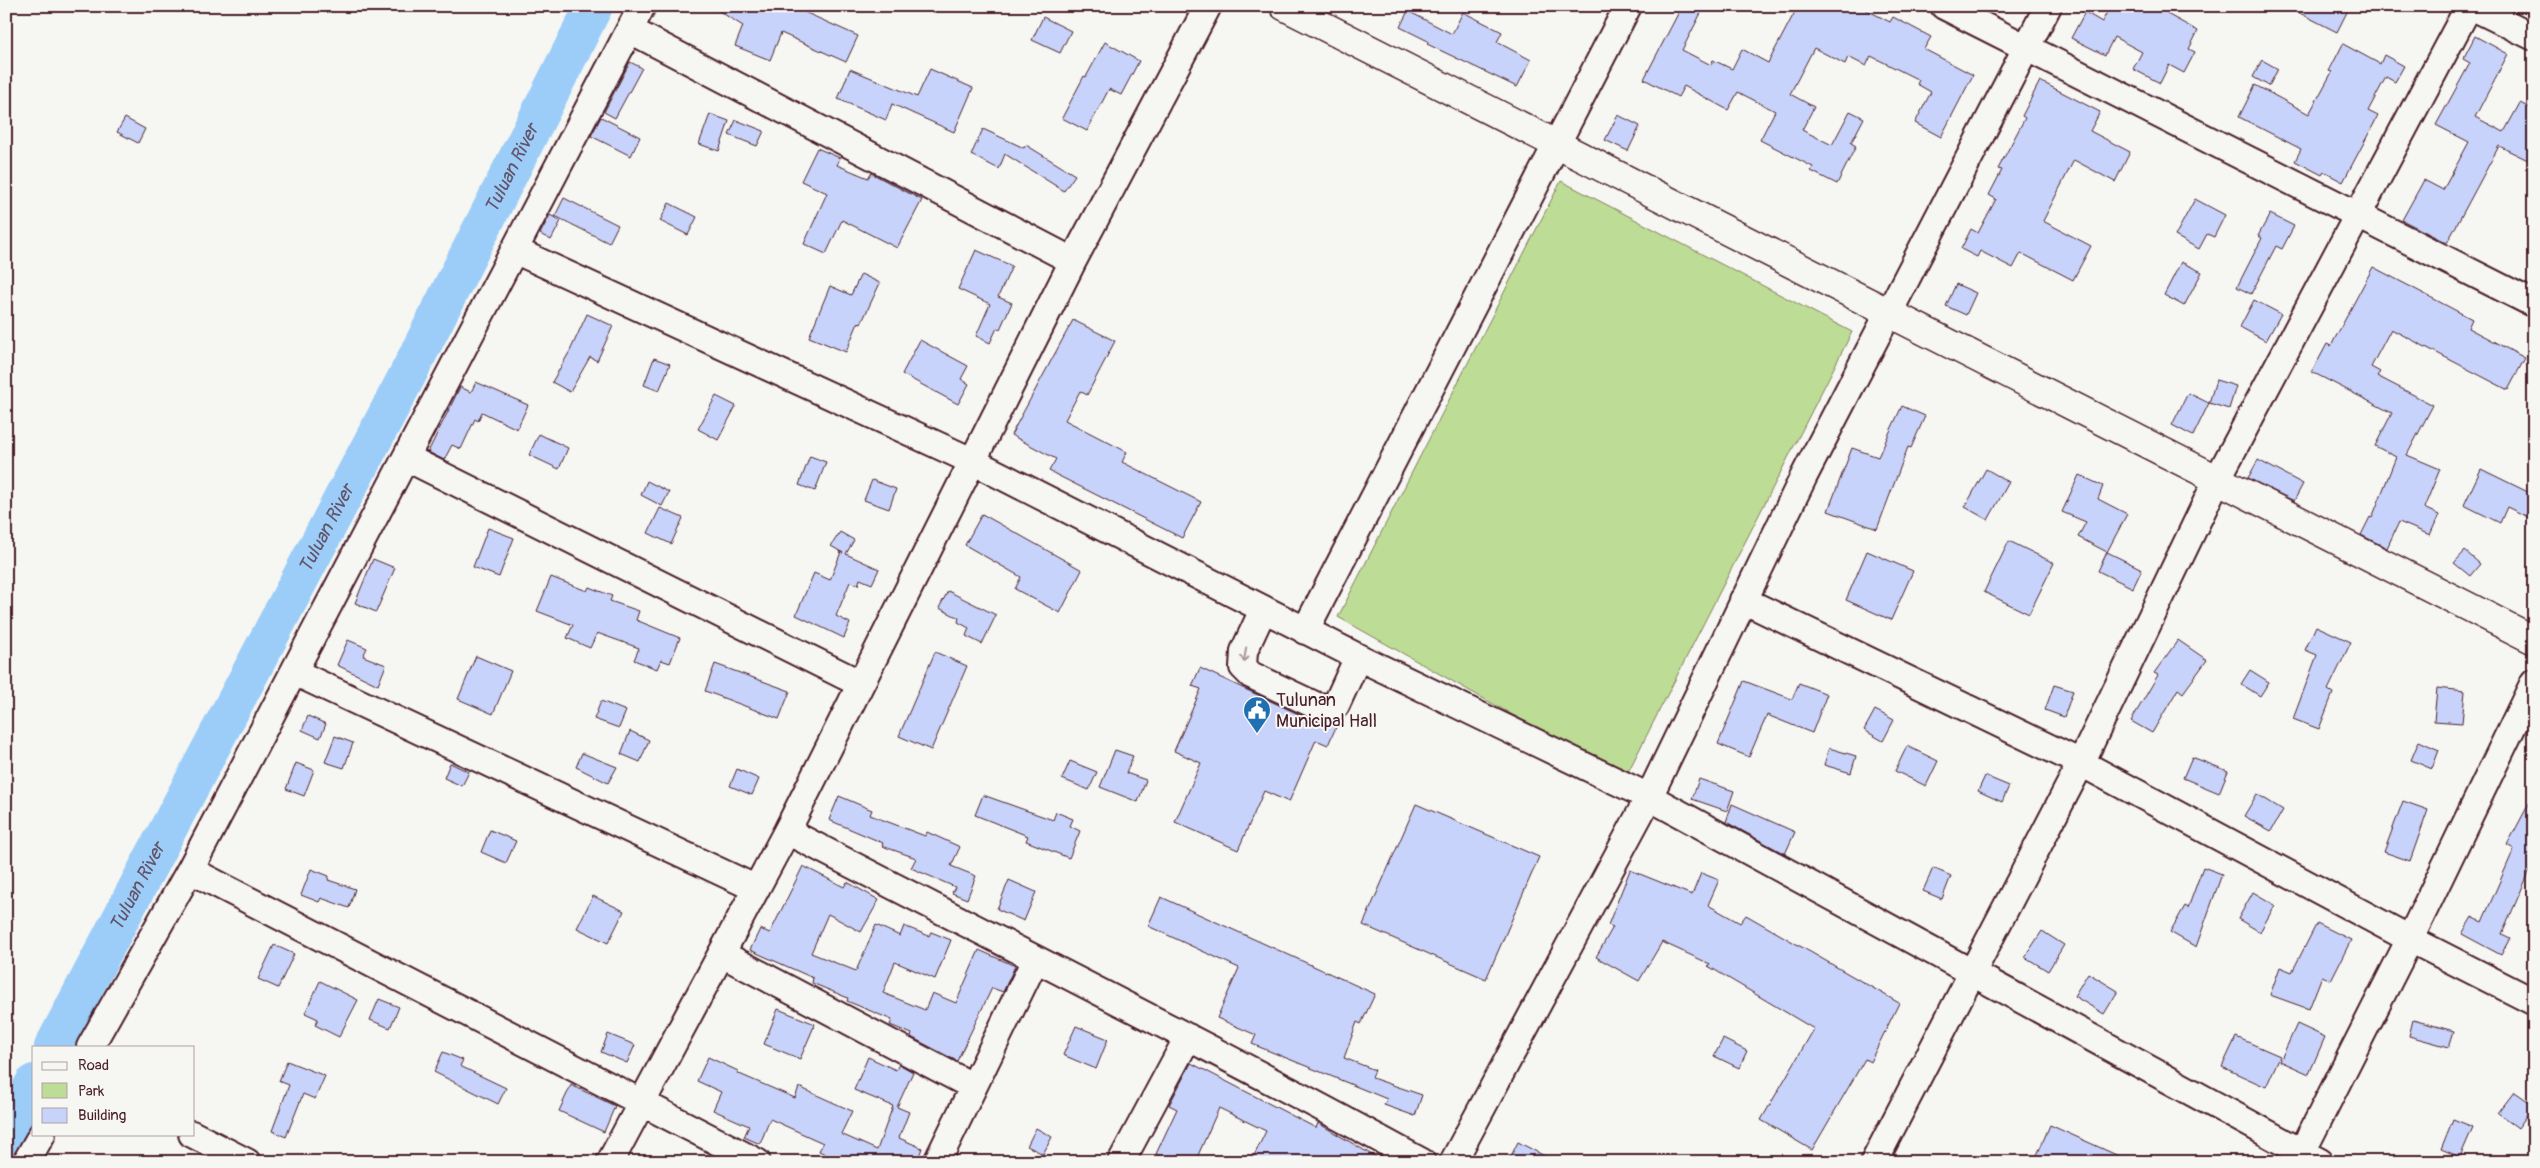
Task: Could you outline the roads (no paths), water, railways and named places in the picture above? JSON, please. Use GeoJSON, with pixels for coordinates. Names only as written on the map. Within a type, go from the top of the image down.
{"type":"FeatureCollection","features":[{"type":"Feature","properties":{"kind":"main road"},"geometry":{"type":"LineString","coordinates":[[1284,6],[2218,478],[2534,640]]}},
{"type":"Feature","properties":{"kind":"street"},"geometry":{"type":"LineString","coordinates":[[91,1046],[190,870],[642,6]]}},
{"type":"Feature","properties":{"kind":"street"},"geometry":{"type":"LineString","coordinates":[[610,1162],[787,831],[859,683],[1073,261],[1208,6]]}},
{"type":"Feature","properties":{"kind":"street"},"geometry":{"type":"LineString","coordinates":[[1305,631],[1628,6]]}},
{"type":"Feature","properties":{"kind":"street"},"geometry":{"type":"LineString","coordinates":[[1944,6],[2534,304]]}},
{"type":"Feature","properties":{"kind":"street"},"geometry":{"type":"LineString","coordinates":[[1453,1162],[1649,797],[1804,476],[2048,6]]}},
{"type":"Feature","properties":{"kind":"street"},"geometry":{"type":"LineString","coordinates":[[1874,1162],[2082,763],[2218,478],[2470,6],[2534,37]]}},
{"type":"Feature","properties":{"kind":"street"},"geometry":{"type":"LineString","coordinates":[[630,30],[1073,261]]}},
{"type":"Feature","properties":{"kind":"street"},"geometry":{"type":"LineString","coordinates":[[514,250],[972,461],[1305,631],[1649,797],[1973,972],[2306,1159],[2534,682]]}},
{"type":"Feature","properties":{"kind":"street"},"geometry":{"type":"LineString","coordinates":[[407,458],[859,683]]}},
{"type":"Feature","properties":{"kind":"street"},"geometry":{"type":"LineString","coordinates":[[1743,600],[2082,763],[2410,939],[2534,1002]]}},
{"type":"Feature","properties":{"kind":"street"},"geometry":{"type":"LineString","coordinates":[[1263,610],[1244,650],[1243,666],[1251,676],[1317,706],[1328,708],[1336,705],[1358,657]]}},
{"type":"Feature","properties":{"kind":"street"},"geometry":{"type":"LineString","coordinates":[[294,672],[756,888]]}},
{"type":"Feature","properties":{"kind":"street"},"geometry":{"type":"LineString","coordinates":[[787,831],[1034,960],[1188,1037],[1422,1162]]}},
{"type":"Feature","properties":{"kind":"street"},"geometry":{"type":"LineString","coordinates":[[190,870],[756,1162]]}},
{"type":"Feature","properties":{"kind":"street"},"geometry":{"type":"LineString","coordinates":[[722,954],[972,1086]]}},
{"type":"Feature","properties":{"kind":"street"},"geometry":{"type":"LineString","coordinates":[[937,1162],[1034,960]]}},
{"type":"Feature","properties":{"kind":"street"},"geometry":{"type":"LineString","coordinates":[[1125,1160],[1188,1037]]}},
{"type":"Feature","properties":{"kind":"street"},"geometry":{"type":"LineString","coordinates":[[26,1162],[41,1136]]}},
{"type":"Feature","properties":{"kind":"street"},"geometry":{"type":"LineString","coordinates":[[195,1136],[247,1162]]}},
{"type":"Feature","properties":{"kind":"waterway","name":"Tuluan River"},"geometry":{"type":"LineString","coordinates":[[54,1046],[406,378],[594,6]]}},
{"type":"Feature","properties":{"kind":"waterway","name":"Tuluan River"},"geometry":{"type":"LineString","coordinates":[[6,1135],[32,1087]]}},
{"type":"Feature","properties":{"kind":"place","name":"Tulunan Municipal Hall"},"geometry":{"type":"Point","coordinates":[1257,734]}}]}
